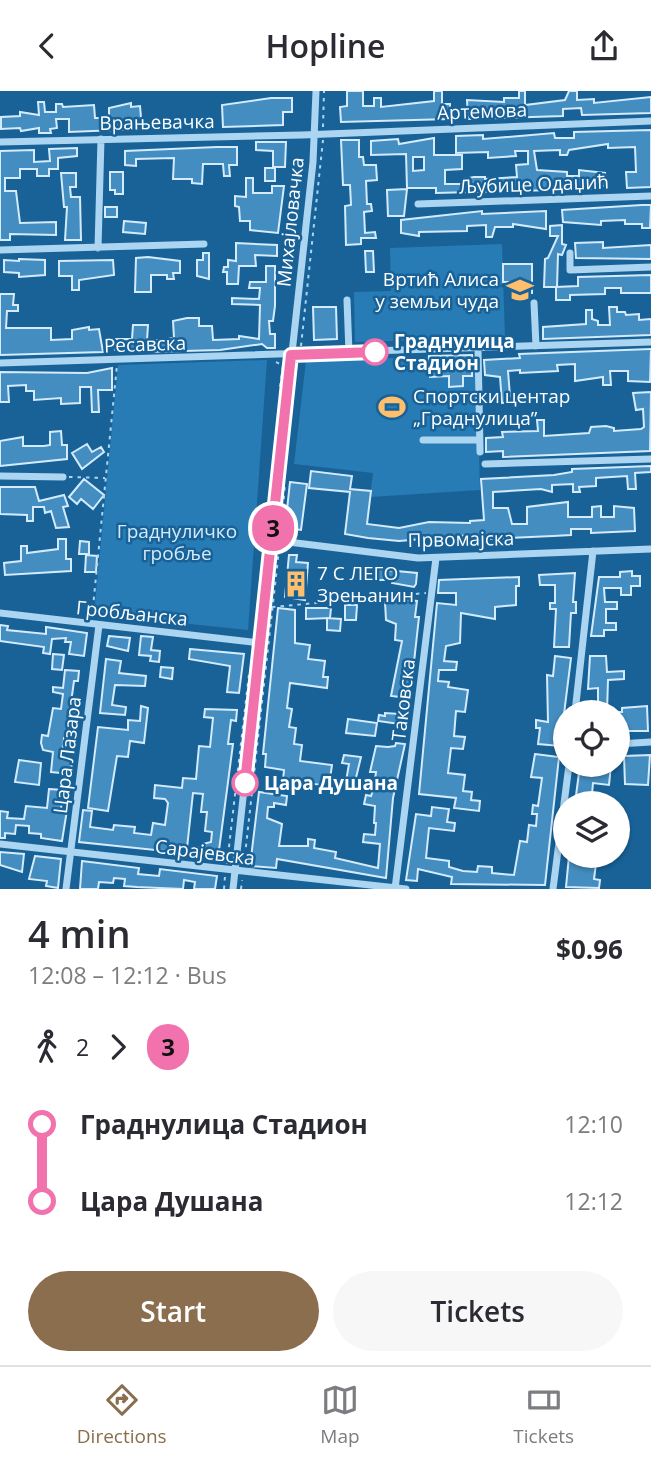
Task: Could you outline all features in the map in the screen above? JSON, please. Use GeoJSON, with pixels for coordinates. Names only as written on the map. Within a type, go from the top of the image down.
{"type":"FeatureCollection","features":[{"type":"Feature","properties":{"kind":"street","name":"Михајловачка"},"geometry":{"type":"LineString","coordinates":[[295,355],[319,134],[316,91]]}},
{"type":"Feature","properties":{"kind":"street","name":"Артемова"},"geometry":{"type":"LineString","coordinates":[[319,134],[651,121]]}},
{"type":"Feature","properties":{"kind":"street","name":"Врањевачка"},"geometry":{"type":"LineString","coordinates":[[0,142],[319,134]]}},
{"type":"Feature","properties":{"kind":"street"},"geometry":{"type":"LineString","coordinates":[[97,248],[101,139]]}},
{"type":"Feature","properties":{"kind":"street","name":"Љубице Одаџић"},"geometry":{"type":"LineString","coordinates":[[418,204],[651,196]]}},
{"type":"Feature","properties":{"kind":"street"},"geometry":{"type":"LineString","coordinates":[[0,250],[204,244]]}},
{"type":"Feature","properties":{"kind":"street"},"geometry":{"type":"LineString","coordinates":[[569,253],[570,269],[651,267]]}},
{"type":"Feature","properties":{"kind":"street"},"geometry":{"type":"LineString","coordinates":[[347,300],[349,353]]}},
{"type":"Feature","properties":{"kind":"street"},"geometry":{"type":"LineString","coordinates":[[534,303],[536,347]]}},
{"type":"Feature","properties":{"kind":"street","name":"Ресавска"},"geometry":{"type":"LineString","coordinates":[[0,363],[651,342]]}},
{"type":"Feature","properties":{"kind":"street"},"geometry":{"type":"LineString","coordinates":[[478,348],[480,452]]}},
{"type":"Feature","properties":{"kind":"street"},"geometry":{"type":"LineString","coordinates":[[233,889],[239,872],[260,643],[276,541],[295,355]]}},
{"type":"Feature","properties":{"kind":"street"},"geometry":{"type":"LineString","coordinates":[[423,440],[479,440]]}},
{"type":"Feature","properties":{"kind":"street"},"geometry":{"type":"LineString","coordinates":[[485,464],[651,459]]}},
{"type":"Feature","properties":{"kind":"street"},"geometry":{"type":"LineString","coordinates":[[0,476],[63,477]]}},
{"type":"Feature","properties":{"kind":"street","name":"Првомајска"},"geometry":{"type":"LineString","coordinates":[[276,541],[436,558],[651,549]]}},
{"type":"Feature","properties":{"kind":"street"},"geometry":{"type":"LineString","coordinates":[[576,700],[593,551]]}},
{"type":"Feature","properties":{"kind":"street","name":"Таковска"},"geometry":{"type":"LineString","coordinates":[[395,888],[436,558]]}},
{"type":"Feature","properties":{"kind":"street","name":"Гробљанска"},"geometry":{"type":"LineString","coordinates":[[0,613],[260,643]]}},
{"type":"Feature","properties":{"kind":"street","name":"Цара Лазара"},"geometry":{"type":"LineString","coordinates":[[66,889],[95,624]]}},
{"type":"Feature","properties":{"kind":"street"},"geometry":{"type":"LineString","coordinates":[[630,743],[651,742]]}},
{"type":"Feature","properties":{"kind":"street"},"geometry":{"type":"LineString","coordinates":[[553,889],[567,777]]}},
{"type":"Feature","properties":{"kind":"street","name":"Сарајевска"},"geometry":{"type":"LineString","coordinates":[[0,844],[406,889]]}},
{"type":"Feature","properties":{"kind":"path"},"geometry":{"type":"LineString","coordinates":[[295,355],[324,91]]}},
{"type":"Feature","properties":{"kind":"path"},"geometry":{"type":"LineString","coordinates":[[95,624],[117,360]]}},
{"type":"Feature","properties":{"kind":"path"},"geometry":{"type":"LineString","coordinates":[[276,361],[283,366],[280,393]]}},
{"type":"Feature","properties":{"kind":"path"},"geometry":{"type":"LineString","coordinates":[[63,477],[106,478]]}},
{"type":"Feature","properties":{"kind":"path"},"geometry":{"type":"LineString","coordinates":[[241,889],[239,872],[272,607],[276,541],[286,487],[283,477]]}},
{"type":"Feature","properties":{"kind":"path"},"geometry":{"type":"LineString","coordinates":[[272,607],[432,592]]}},
{"type":"Feature","properties":{"kind":"path"},"geometry":{"type":"LineString","coordinates":[[224,889],[250,669]]}},
{"type":"Feature","properties":{"kind":"green space"},"geometry":{"type":"Polygon","coordinates":[[[502,244],[505,338],[355,342],[354,292],[391,291],[390,248],[502,244]]]}},
{"type":"Feature","properties":{"kind":"green space","name":"Спортски центар „Граднулица”"},"geometry":{"type":"Polygon","coordinates":[[[481,355],[484,454],[479,454],[480,490],[370,497],[373,473],[294,464],[306,361],[481,355]]]}},
{"type":"Feature","properties":{"kind":"green space","name":"Граднуличко гробље"},"geometry":{"type":"Polygon","coordinates":[[[267,360],[248,630],[94,614],[118,365],[267,360]]]}},
{"type":"Feature","properties":{"kind":"building"},"geometry":{"type":"Polygon","coordinates":[[[347,91],[363,91],[363,106],[374,106],[374,98],[381,98],[381,107],[434,101],[434,91],[442,91],[442,104],[450,104],[450,119],[341,122],[340,107],[347,106],[347,91]]]}},
{"type":"Feature","properties":{"kind":"building"},"geometry":{"type":"Polygon","coordinates":[[[519,91],[525,91],[525,105],[565,100],[569,91],[577,91],[577,100],[594,99],[594,103],[651,97],[651,113],[582,115],[581,108],[563,109],[563,116],[468,119],[467,100],[504,102],[504,98],[519,98],[519,91]]]}},
{"type":"Feature","properties":{"kind":"building"},"geometry":{"type":"Polygon","coordinates":[[[292,98],[292,112],[283,112],[283,125],[223,127],[222,105],[292,98]]]}},
{"type":"Feature","properties":{"kind":"building"},"geometry":{"type":"Polygon","coordinates":[[[38,102],[44,102],[45,112],[56,112],[56,104],[62,104],[63,107],[94,105],[95,118],[109,118],[109,108],[131,103],[131,107],[140,106],[142,129],[69,132],[69,119],[56,119],[57,128],[50,129],[51,133],[39,133],[39,128],[21,131],[20,128],[1,129],[1,117],[20,116],[20,112],[39,115],[38,102]]]}},
{"type":"Feature","properties":{"kind":"building"},"geometry":{"type":"Polygon","coordinates":[[[651,130],[651,187],[627,188],[626,172],[636,172],[635,147],[608,148],[608,144],[569,150],[567,155],[560,155],[560,150],[534,151],[537,170],[567,172],[567,176],[579,176],[579,170],[605,173],[606,186],[591,186],[591,189],[436,193],[436,188],[407,188],[406,154],[371,155],[371,141],[398,139],[399,144],[434,138],[434,155],[462,155],[462,169],[445,170],[445,184],[463,184],[463,179],[474,177],[517,177],[516,165],[528,164],[528,151],[515,151],[516,156],[488,158],[488,152],[456,153],[456,136],[483,135],[483,139],[554,133],[555,138],[574,138],[574,132],[651,130]],[[413,157],[413,171],[424,170],[424,157],[413,157]]]}},
{"type":"Feature","properties":{"kind":"building"},"geometry":{"type":"Polygon","coordinates":[[[341,140],[359,140],[359,157],[363,157],[364,165],[376,165],[377,180],[366,181],[367,204],[371,204],[372,211],[364,212],[365,233],[375,232],[376,238],[361,238],[361,244],[346,245],[345,206],[351,205],[350,185],[343,185],[341,140]]]}},
{"type":"Feature","properties":{"kind":"building"},"geometry":{"type":"Polygon","coordinates":[[[256,142],[286,142],[285,167],[273,167],[273,151],[256,150],[256,142]]]}},
{"type":"Feature","properties":{"kind":"building"},"geometry":{"type":"Polygon","coordinates":[[[237,147],[237,165],[229,165],[230,176],[224,176],[223,164],[203,164],[202,184],[192,183],[192,179],[173,179],[174,158],[136,159],[136,166],[125,165],[125,151],[237,147]]]}},
{"type":"Feature","properties":{"kind":"building"},"geometry":{"type":"Polygon","coordinates":[[[77,148],[77,156],[58,158],[58,169],[49,169],[49,176],[37,176],[37,169],[20,169],[20,178],[5,178],[5,191],[16,191],[20,223],[56,222],[56,235],[10,234],[10,240],[0,240],[0,151],[34,150],[34,162],[50,161],[49,149],[77,148]]]}},
{"type":"Feature","properties":{"kind":"building"},"geometry":{"type":"Polygon","coordinates":[[[265,168],[275,168],[275,181],[265,181],[265,168]]]}},
{"type":"Feature","properties":{"kind":"building"},"geometry":{"type":"Polygon","coordinates":[[[110,172],[123,172],[123,194],[115,194],[115,190],[110,190],[110,172]]]}},
{"type":"Feature","properties":{"kind":"building"},"geometry":{"type":"Polygon","coordinates":[[[61,173],[76,173],[76,187],[70,187],[71,197],[80,197],[81,240],[65,240],[67,207],[64,207],[61,173]]]}},
{"type":"Feature","properties":{"kind":"building"},"geometry":{"type":"Polygon","coordinates":[[[246,178],[253,178],[253,193],[272,193],[272,186],[284,186],[278,233],[250,230],[250,221],[240,221],[235,196],[246,197],[246,178]]]}},
{"type":"Feature","properties":{"kind":"building"},"geometry":{"type":"Polygon","coordinates":[[[407,189],[404,216],[388,216],[387,190],[407,189]]]}},
{"type":"Feature","properties":{"kind":"building"},"geometry":{"type":"Polygon","coordinates":[[[651,205],[650,228],[642,228],[642,224],[625,224],[625,220],[601,221],[601,225],[563,222],[562,210],[651,205]]]}},
{"type":"Feature","properties":{"kind":"building"},"geometry":{"type":"Polygon","coordinates":[[[105,207],[117,207],[117,217],[105,217],[105,207]]]}},
{"type":"Feature","properties":{"kind":"building"},"geometry":{"type":"Polygon","coordinates":[[[482,211],[482,214],[546,211],[546,229],[513,224],[513,227],[495,227],[492,237],[486,237],[486,225],[467,226],[467,231],[419,232],[419,236],[401,233],[401,220],[482,211]]]}},
{"type":"Feature","properties":{"kind":"building"},"geometry":{"type":"Polygon","coordinates":[[[124,221],[146,223],[145,234],[123,232],[124,221]]]}},
{"type":"Feature","properties":{"kind":"building"},"geometry":{"type":"Polygon","coordinates":[[[562,225],[562,244],[566,245],[562,255],[558,254],[557,287],[544,287],[545,259],[548,258],[558,236],[550,236],[550,226],[562,225]]]}},
{"type":"Feature","properties":{"kind":"building"},"geometry":{"type":"Polygon","coordinates":[[[603,242],[603,248],[651,245],[651,259],[576,258],[575,243],[603,242]]]}},
{"type":"Feature","properties":{"kind":"building"},"geometry":{"type":"Polygon","coordinates":[[[236,243],[277,245],[277,256],[255,255],[256,266],[239,266],[238,284],[227,284],[224,267],[228,267],[228,260],[236,261],[236,243]]]}},
{"type":"Feature","properties":{"kind":"building"},"geometry":{"type":"Polygon","coordinates":[[[365,251],[373,251],[374,272],[366,272],[365,251]]]}},
{"type":"Feature","properties":{"kind":"building"},"geometry":{"type":"Polygon","coordinates":[[[203,253],[209,253],[209,279],[197,276],[197,260],[203,260],[203,253]]]}},
{"type":"Feature","properties":{"kind":"building"},"geometry":{"type":"Polygon","coordinates":[[[136,258],[180,261],[180,273],[173,273],[174,279],[167,279],[167,275],[151,275],[151,292],[135,292],[136,258]]]}},
{"type":"Feature","properties":{"kind":"building"},"geometry":{"type":"Polygon","coordinates":[[[4,260],[45,260],[45,275],[19,277],[19,273],[4,272],[4,260]]]}},
{"type":"Feature","properties":{"kind":"building"},"geometry":{"type":"Polygon","coordinates":[[[113,260],[114,275],[79,280],[79,290],[72,290],[72,276],[59,276],[59,261],[113,260]]]}},
{"type":"Feature","properties":{"kind":"building"},"geometry":{"type":"Polygon","coordinates":[[[503,264],[532,264],[532,293],[518,293],[519,282],[503,282],[503,264]]]}},
{"type":"Feature","properties":{"kind":"building"},"geometry":{"type":"Polygon","coordinates":[[[266,266],[275,266],[275,306],[273,321],[269,321],[270,334],[275,334],[275,348],[267,348],[262,344],[220,350],[115,350],[114,339],[132,339],[133,325],[148,325],[147,341],[161,340],[174,338],[173,321],[187,318],[199,318],[199,326],[212,326],[213,340],[239,339],[239,336],[259,339],[260,305],[232,304],[232,298],[259,299],[260,288],[249,288],[250,282],[266,282],[266,266]]]}},
{"type":"Feature","properties":{"kind":"building"},"geometry":{"type":"Polygon","coordinates":[[[651,275],[651,293],[621,293],[621,288],[605,288],[605,294],[570,295],[570,300],[556,300],[556,287],[578,286],[578,277],[651,275]]]}},
{"type":"Feature","properties":{"kind":"building"},"geometry":{"type":"Polygon","coordinates":[[[0,294],[14,294],[13,305],[18,305],[18,311],[7,311],[6,328],[51,328],[51,340],[72,339],[72,330],[89,327],[89,330],[99,329],[103,352],[0,355],[0,294]]]}},
{"type":"Feature","properties":{"kind":"building"},"geometry":{"type":"Polygon","coordinates":[[[313,307],[336,307],[337,339],[314,340],[313,307]]]}},
{"type":"Feature","properties":{"kind":"building"},"geometry":{"type":"Polygon","coordinates":[[[609,307],[617,307],[617,312],[625,312],[626,315],[639,314],[639,320],[651,319],[651,335],[543,339],[543,327],[586,324],[586,310],[592,310],[592,319],[598,321],[598,325],[610,325],[609,307]]]}},
{"type":"Feature","properties":{"kind":"building"},"geometry":{"type":"Polygon","coordinates":[[[651,349],[650,382],[628,381],[628,371],[610,371],[611,385],[603,385],[603,377],[575,381],[575,364],[557,365],[558,371],[508,371],[510,396],[518,396],[518,402],[502,403],[500,377],[485,375],[484,360],[520,358],[519,354],[651,349]]]}},
{"type":"Feature","properties":{"kind":"building"},"geometry":{"type":"Polygon","coordinates":[[[472,355],[472,376],[463,376],[463,386],[449,387],[449,376],[430,377],[429,356],[472,355]]]}},
{"type":"Feature","properties":{"kind":"building"},"geometry":{"type":"Polygon","coordinates":[[[112,368],[112,390],[98,390],[99,412],[92,412],[91,387],[80,387],[80,403],[61,404],[61,398],[34,400],[34,391],[26,391],[26,385],[8,386],[9,402],[0,402],[0,372],[87,373],[112,368]]]}},
{"type":"Feature","properties":{"kind":"building"},"geometry":{"type":"Polygon","coordinates":[[[651,392],[650,451],[503,457],[503,451],[486,452],[486,438],[503,437],[502,432],[538,431],[537,420],[544,420],[544,436],[589,433],[591,427],[606,426],[614,428],[614,431],[641,429],[644,427],[643,409],[636,410],[633,393],[651,392]]]}},
{"type":"Feature","properties":{"kind":"building"},"geometry":{"type":"Polygon","coordinates":[[[61,431],[62,445],[67,445],[67,459],[0,466],[0,441],[23,437],[23,446],[44,446],[50,445],[50,432],[61,431]]]}},
{"type":"Feature","properties":{"kind":"building"},"geometry":{"type":"Polygon","coordinates":[[[87,444],[92,452],[101,447],[104,452],[82,469],[72,453],[87,444]]]}},
{"type":"Feature","properties":{"kind":"building"},"geometry":{"type":"Polygon","coordinates":[[[651,466],[651,472],[635,473],[636,489],[628,489],[627,476],[596,478],[596,486],[579,487],[580,492],[573,492],[573,484],[552,485],[552,492],[541,489],[493,492],[493,508],[508,508],[512,524],[527,524],[527,507],[568,502],[568,517],[592,517],[592,507],[601,506],[601,517],[614,517],[614,506],[634,508],[635,531],[591,533],[591,529],[571,529],[571,535],[485,539],[485,536],[471,535],[399,541],[368,538],[345,534],[350,492],[309,488],[311,471],[352,476],[350,489],[371,491],[367,524],[399,528],[429,522],[470,523],[484,520],[481,479],[554,475],[572,472],[572,469],[651,466]]]}},
{"type":"Feature","properties":{"kind":"building"},"geometry":{"type":"Polygon","coordinates":[[[84,479],[104,495],[93,509],[81,499],[77,504],[69,497],[84,479]]]}},
{"type":"Feature","properties":{"kind":"building"},"geometry":{"type":"Polygon","coordinates":[[[290,482],[307,484],[301,530],[285,528],[290,482]]]}},
{"type":"Feature","properties":{"kind":"building"},"geometry":{"type":"Polygon","coordinates":[[[0,487],[35,487],[39,501],[64,495],[68,506],[63,507],[69,527],[56,528],[51,511],[45,513],[44,507],[33,507],[33,521],[27,521],[27,515],[0,514],[0,487]]]}},
{"type":"Feature","properties":{"kind":"building"},"geometry":{"type":"Polygon","coordinates":[[[58,539],[66,539],[66,559],[71,559],[71,571],[5,575],[4,563],[21,561],[21,546],[27,546],[27,553],[58,549],[58,539]]]}},
{"type":"Feature","properties":{"kind":"building"},"geometry":{"type":"Polygon","coordinates":[[[80,541],[89,542],[89,554],[79,554],[80,541]]]}},
{"type":"Feature","properties":{"kind":"building"},"geometry":{"type":"Polygon","coordinates":[[[86,555],[97,556],[96,572],[85,572],[86,555]]]}},
{"type":"Feature","properties":{"kind":"building","name":"7 С ЛЕГО Зрењанин"},"geometry":{"type":"Polygon","coordinates":[[[289,555],[297,555],[296,562],[308,563],[305,600],[285,597],[289,555]]]}},
{"type":"Feature","properties":{"kind":"building"},"geometry":{"type":"Polygon","coordinates":[[[365,568],[417,573],[416,584],[414,587],[392,583],[392,580],[364,580],[365,568]]]}},
{"type":"Feature","properties":{"kind":"building"},"geometry":{"type":"Polygon","coordinates":[[[632,571],[632,576],[640,576],[640,586],[631,586],[631,595],[621,595],[621,588],[604,588],[605,602],[617,602],[617,609],[606,609],[606,623],[616,623],[616,630],[604,630],[604,636],[591,636],[599,577],[620,577],[620,572],[632,571]]]}},
{"type":"Feature","properties":{"kind":"building"},"geometry":{"type":"Polygon","coordinates":[[[575,573],[573,602],[576,602],[576,613],[571,613],[569,647],[554,647],[556,609],[550,609],[550,603],[555,603],[555,585],[540,585],[539,575],[575,573]]]}},
{"type":"Feature","properties":{"kind":"building"},"geometry":{"type":"Polygon","coordinates":[[[519,577],[516,605],[495,607],[495,619],[461,613],[460,643],[446,646],[444,661],[457,662],[456,670],[439,670],[438,681],[449,682],[448,687],[468,690],[465,712],[456,711],[454,736],[465,737],[463,749],[451,748],[448,773],[465,775],[463,791],[472,792],[471,800],[480,801],[479,811],[454,808],[456,798],[419,794],[437,603],[456,605],[456,593],[438,593],[439,580],[519,577]]]}},
{"type":"Feature","properties":{"kind":"building"},"geometry":{"type":"Polygon","coordinates":[[[417,601],[415,617],[419,617],[407,725],[378,721],[379,715],[385,716],[385,713],[400,714],[401,703],[400,697],[391,696],[402,641],[395,640],[396,624],[386,620],[385,602],[417,601]]]}},
{"type":"Feature","properties":{"kind":"building"},"geometry":{"type":"Polygon","coordinates":[[[345,605],[357,605],[356,620],[345,620],[345,605]]]}},
{"type":"Feature","properties":{"kind":"building"},"geometry":{"type":"Polygon","coordinates":[[[278,608],[295,610],[295,643],[310,645],[308,659],[325,661],[323,677],[328,677],[327,688],[290,683],[287,708],[292,709],[289,727],[296,728],[294,744],[302,745],[300,761],[332,765],[329,786],[283,780],[284,770],[265,767],[266,754],[263,754],[278,608]]]}},
{"type":"Feature","properties":{"kind":"building"},"geometry":{"type":"Polygon","coordinates":[[[306,608],[331,608],[330,618],[306,619],[306,608]]]}},
{"type":"Feature","properties":{"kind":"building"},"geometry":{"type":"Polygon","coordinates":[[[327,618],[341,619],[340,631],[327,630],[327,618]]]}},
{"type":"Feature","properties":{"kind":"building"},"geometry":{"type":"Polygon","coordinates":[[[0,625],[8,626],[7,630],[46,634],[46,627],[87,633],[84,656],[69,654],[71,642],[65,642],[66,638],[52,639],[50,654],[43,653],[44,647],[0,641],[0,625]]]}},
{"type":"Feature","properties":{"kind":"building"},"geometry":{"type":"Polygon","coordinates":[[[109,636],[130,638],[128,651],[107,646],[109,636]]]}},
{"type":"Feature","properties":{"kind":"building"},"geometry":{"type":"Polygon","coordinates":[[[141,636],[153,637],[151,650],[160,651],[159,662],[150,661],[151,656],[139,655],[141,636]]]}},
{"type":"Feature","properties":{"kind":"building"},"geometry":{"type":"Polygon","coordinates":[[[190,649],[244,654],[239,693],[227,692],[230,666],[189,659],[190,649]]]}},
{"type":"Feature","properties":{"kind":"building"},"geometry":{"type":"Polygon","coordinates":[[[53,654],[64,655],[62,670],[52,669],[53,654]]]}},
{"type":"Feature","properties":{"kind":"building"},"geometry":{"type":"Polygon","coordinates":[[[555,656],[571,658],[566,700],[553,700],[553,745],[538,744],[540,728],[536,728],[536,720],[548,722],[547,675],[553,676],[555,656]]]}},
{"type":"Feature","properties":{"kind":"building"},"geometry":{"type":"Polygon","coordinates":[[[590,656],[606,656],[607,672],[624,671],[624,679],[608,680],[607,700],[598,700],[598,688],[588,689],[590,656]]]}},
{"type":"Feature","properties":{"kind":"building"},"geometry":{"type":"Polygon","coordinates":[[[106,659],[121,661],[119,673],[146,676],[145,686],[115,685],[112,705],[126,707],[125,715],[100,713],[106,659]]]}},
{"type":"Feature","properties":{"kind":"building"},"geometry":{"type":"Polygon","coordinates":[[[161,667],[173,668],[172,679],[160,677],[161,667]]]}},
{"type":"Feature","properties":{"kind":"building"},"geometry":{"type":"Polygon","coordinates":[[[65,670],[79,671],[78,681],[74,681],[70,710],[78,711],[75,739],[64,738],[62,759],[72,760],[71,774],[51,772],[53,752],[43,750],[41,743],[42,735],[48,736],[53,708],[61,709],[63,694],[53,692],[53,687],[63,688],[65,670]]]}},
{"type":"Feature","properties":{"kind":"building"},"geometry":{"type":"Polygon","coordinates":[[[141,706],[148,708],[144,743],[130,741],[128,757],[117,756],[108,811],[88,808],[98,727],[128,730],[128,720],[140,721],[141,706]]]}},
{"type":"Feature","properties":{"kind":"building"},"geometry":{"type":"Polygon","coordinates":[[[647,706],[648,731],[630,731],[630,707],[647,706]]]}},
{"type":"Feature","properties":{"kind":"building"},"geometry":{"type":"Polygon","coordinates":[[[205,709],[237,710],[236,721],[231,720],[228,744],[233,744],[218,858],[191,855],[192,847],[203,848],[203,844],[211,842],[212,832],[205,831],[207,812],[201,812],[203,794],[193,793],[187,848],[175,846],[174,852],[79,842],[83,810],[92,811],[90,827],[113,830],[114,825],[135,827],[134,833],[151,835],[153,823],[165,825],[168,803],[165,799],[154,798],[155,785],[182,788],[183,778],[196,779],[199,746],[210,747],[213,718],[204,717],[205,709]]]}},
{"type":"Feature","properties":{"kind":"building"},"geometry":{"type":"Polygon","coordinates":[[[348,719],[377,723],[375,736],[346,733],[348,719]]]}},
{"type":"Feature","properties":{"kind":"building"},"geometry":{"type":"Polygon","coordinates":[[[396,743],[405,744],[393,798],[386,878],[277,859],[276,868],[250,866],[259,792],[287,796],[286,805],[274,803],[274,807],[268,807],[267,818],[282,824],[279,846],[308,846],[308,839],[315,840],[314,848],[336,852],[335,858],[378,868],[380,844],[363,842],[364,834],[375,835],[375,806],[364,804],[366,795],[371,796],[374,787],[376,772],[370,772],[376,746],[395,746],[396,743]]]}},
{"type":"Feature","properties":{"kind":"building"},"geometry":{"type":"Polygon","coordinates":[[[535,754],[553,756],[553,777],[557,777],[555,791],[553,791],[545,885],[451,884],[452,877],[418,869],[417,881],[406,880],[416,814],[431,816],[432,807],[449,809],[447,822],[455,823],[454,831],[429,828],[426,858],[449,861],[449,867],[463,871],[477,872],[478,866],[492,867],[492,873],[514,875],[520,841],[527,842],[529,825],[536,826],[537,814],[532,814],[533,805],[538,806],[542,778],[531,777],[535,754]]]}},
{"type":"Feature","properties":{"kind":"building"},"geometry":{"type":"Polygon","coordinates":[[[344,755],[361,757],[355,782],[346,781],[349,764],[342,763],[344,755]]]}},
{"type":"Feature","properties":{"kind":"building"},"geometry":{"type":"Polygon","coordinates":[[[650,755],[648,785],[625,784],[625,777],[630,777],[630,756],[650,755]]]}},
{"type":"Feature","properties":{"kind":"building"},"geometry":{"type":"Polygon","coordinates":[[[19,760],[41,763],[39,785],[15,782],[19,760]]]}},
{"type":"Feature","properties":{"kind":"building"},"geometry":{"type":"Polygon","coordinates":[[[578,777],[610,777],[609,785],[593,783],[592,791],[577,791],[578,777]]]}},
{"type":"Feature","properties":{"kind":"building"},"geometry":{"type":"Polygon","coordinates":[[[49,789],[63,790],[61,809],[67,810],[62,841],[41,838],[41,834],[29,833],[29,826],[16,825],[15,834],[5,833],[5,838],[0,838],[0,811],[8,812],[7,818],[24,819],[26,806],[47,808],[49,789]]]}},
{"type":"Feature","properties":{"kind":"building"},"geometry":{"type":"Polygon","coordinates":[[[0,852],[24,854],[22,872],[0,865],[0,852]]]}},
{"type":"Feature","properties":{"kind":"building"},"geometry":{"type":"Polygon","coordinates":[[[35,856],[61,859],[58,888],[46,886],[47,881],[29,879],[35,856]]]}},
{"type":"Feature","properties":{"kind":"building"},"geometry":{"type":"Polygon","coordinates":[[[82,861],[139,868],[138,874],[159,876],[160,869],[217,876],[215,889],[194,889],[195,882],[184,880],[183,889],[124,886],[125,879],[114,878],[113,883],[99,882],[98,889],[80,889],[82,861]]]}},
{"type":"Feature","properties":{"kind":"building"},"geometry":{"type":"Polygon","coordinates":[[[568,868],[595,868],[594,879],[600,880],[599,888],[566,887],[568,868]]]}},
{"type":"Feature","properties":{"kind":"bus line","name":"3"},"geometry":{"type":"LineString","coordinates":[[245,783],[291,355],[375,352]]}},
{"type":"Feature","properties":{"kind":"place","name":"Вртић Алиса у земљи чуда"},"geometry":{"type":"Point","coordinates":[520,290]}},
{"type":"Feature","properties":{"kind":"place","name":"Граднулица Стадион"},"geometry":{"type":"Point","coordinates":[375,352]}},
{"type":"Feature","properties":{"kind":"place","name":"Спортски центар „Граднулица”"},"geometry":{"type":"Point","coordinates":[392,407]}},
{"type":"Feature","properties":{"kind":"place","name":"7 С ЛЕГО Зрењанин"},"geometry":{"type":"Point","coordinates":[296,584]}},
{"type":"Feature","properties":{"kind":"place","name":"Цара Душана"},"geometry":{"type":"Point","coordinates":[245,783]}}]}
